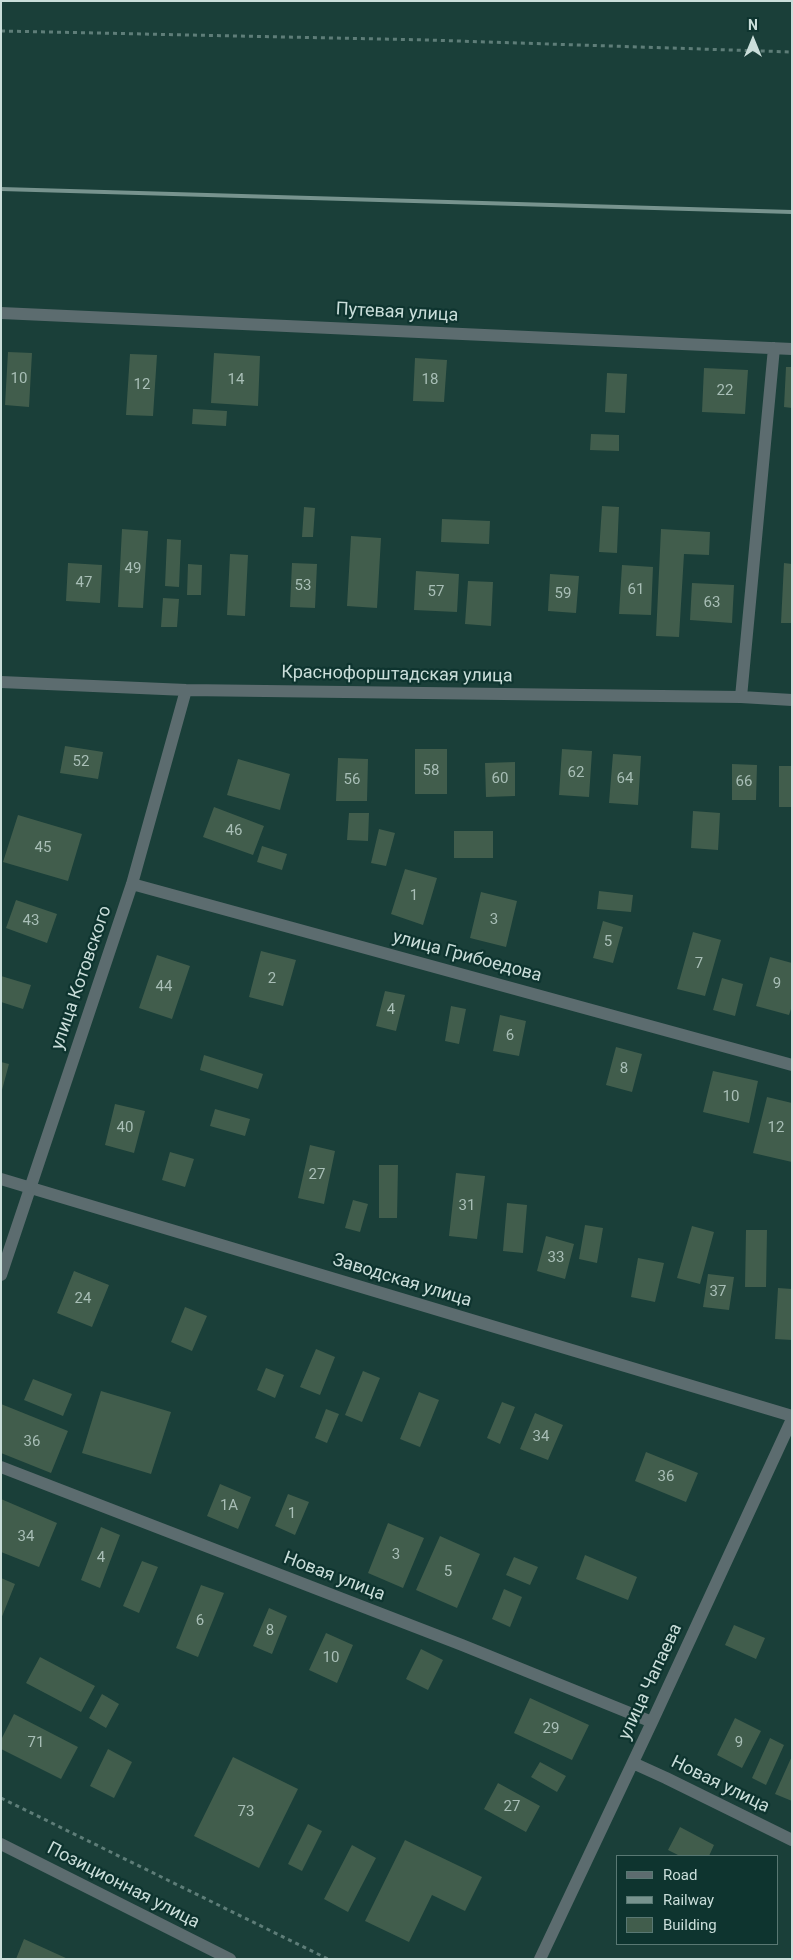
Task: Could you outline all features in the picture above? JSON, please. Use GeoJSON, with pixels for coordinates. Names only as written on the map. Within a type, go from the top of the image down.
{"type":"FeatureCollection","features":[{"type":"Feature","properties":{"kind":"street","name":"Путевая улица"},"geometry":{"type":"LineString","coordinates":[[1,313],[792,349]]}},
{"type":"Feature","properties":{"kind":"street"},"geometry":{"type":"LineString","coordinates":[[741,697],[774,348]]}},
{"type":"Feature","properties":{"kind":"street","name":"Краснофорштадская улица"},"geometry":{"type":"LineString","coordinates":[[1,682],[186,690],[741,697],[792,700]]}},
{"type":"Feature","properties":{"kind":"street","name":"улица Котовского"},"geometry":{"type":"LineString","coordinates":[[1,1275],[132,884],[186,690]]}},
{"type":"Feature","properties":{"kind":"street","name":"улица Грибоедова"},"geometry":{"type":"LineString","coordinates":[[132,884],[792,1064]]}},
{"type":"Feature","properties":{"kind":"street","name":"Заводская улица"},"geometry":{"type":"LineString","coordinates":[[1,1179],[792,1417]]}},
{"type":"Feature","properties":{"kind":"street","name":"улица Чапаева"},"geometry":{"type":"LineString","coordinates":[[540,1959],[633,1763],[792,1417]]}},
{"type":"Feature","properties":{"kind":"street","name":"Новая улица"},"geometry":{"type":"LineString","coordinates":[[1,1467],[462,1645],[652,1722]]}},
{"type":"Feature","properties":{"kind":"street","name":"Новая улица"},"geometry":{"type":"LineString","coordinates":[[633,1763],[792,1840]]}},
{"type":"Feature","properties":{"kind":"street","name":"Позиционная улица"},"geometry":{"type":"LineString","coordinates":[[1,1844],[230,1959]]}},
{"type":"Feature","properties":{"kind":"path"},"geometry":{"type":"LineString","coordinates":[[1,31],[427,40],[792,52]]}},
{"type":"Feature","properties":{"kind":"path"},"geometry":{"type":"LineString","coordinates":[[1,1798],[328,1959]]}},
{"type":"Feature","properties":{"kind":"building"},"geometry":{"type":"Polygon","coordinates":[[[8,352],[32,353],[29,407],[5,405],[8,352]]]}},
{"type":"Feature","properties":{"kind":"building"},"geometry":{"type":"Polygon","coordinates":[[[214,353],[260,356],[258,406],[211,403],[214,353]]]}},
{"type":"Feature","properties":{"kind":"building"},"geometry":{"type":"Polygon","coordinates":[[[130,354],[157,355],[153,416],[126,415],[130,354]]]}},
{"type":"Feature","properties":{"kind":"building"},"geometry":{"type":"Polygon","coordinates":[[[415,358],[447,360],[444,402],[413,401],[415,358]]]}},
{"type":"Feature","properties":{"kind":"building"},"geometry":{"type":"Polygon","coordinates":[[[786,367],[792,367],[792,408],[784,407],[786,367]]]}},
{"type":"Feature","properties":{"kind":"building"},"geometry":{"type":"Polygon","coordinates":[[[704,368],[748,370],[745,414],[702,412],[704,368]]]}},
{"type":"Feature","properties":{"kind":"building"},"geometry":{"type":"Polygon","coordinates":[[[607,373],[627,374],[625,413],[605,412],[607,373]]]}},
{"type":"Feature","properties":{"kind":"building"},"geometry":{"type":"Polygon","coordinates":[[[193,409],[227,411],[226,426],[192,424],[193,409]]]}},
{"type":"Feature","properties":{"kind":"building"},"geometry":{"type":"Polygon","coordinates":[[[591,434],[619,435],[619,451],[590,450],[591,434]]]}},
{"type":"Feature","properties":{"kind":"building"},"geometry":{"type":"Polygon","coordinates":[[[602,506],[619,507],[617,553],[599,552],[602,506]]]}},
{"type":"Feature","properties":{"kind":"building"},"geometry":{"type":"Polygon","coordinates":[[[304,507],[315,508],[313,537],[302,537],[304,507]]]}},
{"type":"Feature","properties":{"kind":"building"},"geometry":{"type":"Polygon","coordinates":[[[442,519],[490,521],[489,544],[441,542],[442,519]]]}},
{"type":"Feature","properties":{"kind":"building"},"geometry":{"type":"Polygon","coordinates":[[[122,529],[148,531],[143,608],[118,607],[122,529]]]}},
{"type":"Feature","properties":{"kind":"building"},"geometry":{"type":"Polygon","coordinates":[[[661,529],[710,532],[709,555],[684,554],[679,637],[656,636],[661,529]]]}},
{"type":"Feature","properties":{"kind":"building"},"geometry":{"type":"Polygon","coordinates":[[[351,536],[381,538],[377,608],[347,606],[351,536]]]}},
{"type":"Feature","properties":{"kind":"building"},"geometry":{"type":"Polygon","coordinates":[[[167,539],[181,540],[179,587],[165,586],[167,539]]]}},
{"type":"Feature","properties":{"kind":"building"},"geometry":{"type":"Polygon","coordinates":[[[230,554],[248,555],[245,616],[227,615],[230,554]]]}},
{"type":"Feature","properties":{"kind":"building"},"geometry":{"type":"Polygon","coordinates":[[[68,563],[102,565],[100,603],[66,601],[68,563]]]}},
{"type":"Feature","properties":{"kind":"building"},"geometry":{"type":"Polygon","coordinates":[[[292,563],[317,564],[315,608],[290,607],[292,563]]]}},
{"type":"Feature","properties":{"kind":"building"},"geometry":{"type":"Polygon","coordinates":[[[784,563],[792,564],[792,623],[781,623],[784,563]]]}},
{"type":"Feature","properties":{"kind":"building"},"geometry":{"type":"Polygon","coordinates":[[[188,564],[202,565],[201,595],[187,595],[188,564]]]}},
{"type":"Feature","properties":{"kind":"building"},"geometry":{"type":"Polygon","coordinates":[[[622,565],[653,567],[651,615],[619,614],[622,565]]]}},
{"type":"Feature","properties":{"kind":"building"},"geometry":{"type":"Polygon","coordinates":[[[416,571],[459,574],[457,612],[414,610],[416,571]]]}},
{"type":"Feature","properties":{"kind":"building"},"geometry":{"type":"Polygon","coordinates":[[[550,574],[579,576],[576,613],[548,611],[550,574]]]}},
{"type":"Feature","properties":{"kind":"building"},"geometry":{"type":"Polygon","coordinates":[[[468,581],[493,582],[491,626],[465,624],[468,581]]]}},
{"type":"Feature","properties":{"kind":"building"},"geometry":{"type":"Polygon","coordinates":[[[692,583],[734,585],[732,623],[690,620],[692,583]]]}},
{"type":"Feature","properties":{"kind":"building"},"geometry":{"type":"Polygon","coordinates":[[[163,598],[179,599],[177,627],[161,627],[163,598]]]}},
{"type":"Feature","properties":{"kind":"building"},"geometry":{"type":"Polygon","coordinates":[[[65,746],[103,752],[98,779],[60,773],[65,746]]]}},
{"type":"Feature","properties":{"kind":"building"},"geometry":{"type":"Polygon","coordinates":[[[415,749],[447,749],[447,794],[415,794],[415,749]]]}},
{"type":"Feature","properties":{"kind":"building"},"geometry":{"type":"Polygon","coordinates":[[[562,749],[592,751],[589,797],[559,795],[562,749]]]}},
{"type":"Feature","properties":{"kind":"building"},"geometry":{"type":"Polygon","coordinates":[[[613,754],[641,756],[638,805],[609,803],[613,754]]]}},
{"type":"Feature","properties":{"kind":"building"},"geometry":{"type":"Polygon","coordinates":[[[338,758],[368,759],[367,801],[336,801],[338,758]]]}},
{"type":"Feature","properties":{"kind":"building"},"geometry":{"type":"Polygon","coordinates":[[[238,759],[290,774],[280,810],[227,795],[238,759]]]}},
{"type":"Feature","properties":{"kind":"building"},"geometry":{"type":"Polygon","coordinates":[[[515,762],[515,796],[486,797],[485,763],[515,762]]]}},
{"type":"Feature","properties":{"kind":"building"},"geometry":{"type":"Polygon","coordinates":[[[732,764],[757,765],[756,800],[732,800],[732,764]]]}},
{"type":"Feature","properties":{"kind":"building"},"geometry":{"type":"Polygon","coordinates":[[[779,766],[792,766],[792,807],[779,807],[779,766]]]}},
{"type":"Feature","properties":{"kind":"building"},"geometry":{"type":"Polygon","coordinates":[[[214,807],[264,826],[253,855],[203,837],[214,807]]]}},
{"type":"Feature","properties":{"kind":"building"},"geometry":{"type":"Polygon","coordinates":[[[693,811],[720,813],[718,850],[691,848],[693,811]]]}},
{"type":"Feature","properties":{"kind":"building"},"geometry":{"type":"Polygon","coordinates":[[[349,813],[369,813],[368,841],[347,840],[349,813]]]}},
{"type":"Feature","properties":{"kind":"building"},"geometry":{"type":"Polygon","coordinates":[[[18,815],[82,834],[68,881],[3,862],[18,815]]]}},
{"type":"Feature","properties":{"kind":"building"},"geometry":{"type":"Polygon","coordinates":[[[379,829],[395,833],[386,866],[371,863],[379,829]]]}},
{"type":"Feature","properties":{"kind":"building"},"geometry":{"type":"Polygon","coordinates":[[[454,831],[493,831],[493,858],[454,858],[454,831]]]}},
{"type":"Feature","properties":{"kind":"building"},"geometry":{"type":"Polygon","coordinates":[[[262,846],[287,854],[282,870],[257,862],[262,846]]]}},
{"type":"Feature","properties":{"kind":"building"},"geometry":{"type":"Polygon","coordinates":[[[405,869],[437,878],[423,925],[391,914],[405,869]]]}},
{"type":"Feature","properties":{"kind":"building"},"geometry":{"type":"Polygon","coordinates":[[[599,891],[633,895],[631,912],[597,909],[599,891]]]}},
{"type":"Feature","properties":{"kind":"building"},"geometry":{"type":"Polygon","coordinates":[[[481,892],[517,901],[506,947],[470,938],[481,892]]]}},
{"type":"Feature","properties":{"kind":"building"},"geometry":{"type":"Polygon","coordinates":[[[16,900],[57,914],[47,943],[6,928],[16,900]]]}},
{"type":"Feature","properties":{"kind":"building"},"geometry":{"type":"Polygon","coordinates":[[[603,921],[623,927],[613,963],[593,958],[603,921]]]}},
{"type":"Feature","properties":{"kind":"building"},"geometry":{"type":"Polygon","coordinates":[[[693,932],[721,940],[705,996],[677,989],[693,932]]]}},
{"type":"Feature","properties":{"kind":"building"},"geometry":{"type":"Polygon","coordinates":[[[261,951],[296,960],[283,1006],[249,997],[261,951]]]}},
{"type":"Feature","properties":{"kind":"building"},"geometry":{"type":"Polygon","coordinates":[[[157,955],[190,966],[172,1019],[139,1008],[157,955]]]}},
{"type":"Feature","properties":{"kind":"building"},"geometry":{"type":"Polygon","coordinates":[[[770,957],[792,963],[792,1006],[789,1015],[756,1006],[770,957]]]}},
{"type":"Feature","properties":{"kind":"building"},"geometry":{"type":"Polygon","coordinates":[[[1,976],[31,985],[23,1009],[1,1002],[1,976]]]}},
{"type":"Feature","properties":{"kind":"building"},"geometry":{"type":"Polygon","coordinates":[[[722,978],[743,984],[735,1016],[713,1010],[722,978]]]}},
{"type":"Feature","properties":{"kind":"building"},"geometry":{"type":"Polygon","coordinates":[[[385,991],[405,995],[396,1031],[376,1026],[385,991]]]}},
{"type":"Feature","properties":{"kind":"building"},"geometry":{"type":"Polygon","coordinates":[[[451,1006],[466,1009],[459,1044],[445,1041],[451,1006]]]}},
{"type":"Feature","properties":{"kind":"building"},"geometry":{"type":"Polygon","coordinates":[[[500,1015],[526,1021],[519,1056],[493,1051],[500,1015]]]}},
{"type":"Feature","properties":{"kind":"building"},"geometry":{"type":"Polygon","coordinates":[[[616,1047],[642,1054],[632,1092],[606,1085],[616,1047]]]}},
{"type":"Feature","properties":{"kind":"building"},"geometry":{"type":"Polygon","coordinates":[[[204,1055],[263,1074],[258,1089],[200,1070],[204,1055]]]}},
{"type":"Feature","properties":{"kind":"building"},"geometry":{"type":"Polygon","coordinates":[[[1,1062],[9,1064],[2,1090],[1,1090],[1,1062]]]}},
{"type":"Feature","properties":{"kind":"building"},"geometry":{"type":"Polygon","coordinates":[[[713,1071],[758,1081],[749,1123],[703,1112],[713,1071]]]}},
{"type":"Feature","properties":{"kind":"building"},"geometry":{"type":"Polygon","coordinates":[[[767,1097],[792,1103],[792,1162],[753,1153],[767,1097]]]}},
{"type":"Feature","properties":{"kind":"building"},"geometry":{"type":"Polygon","coordinates":[[[115,1104],[145,1111],[134,1153],[105,1145],[115,1104]]]}},
{"type":"Feature","properties":{"kind":"building"},"geometry":{"type":"Polygon","coordinates":[[[215,1109],[250,1119],[245,1136],[210,1126],[215,1109]]]}},
{"type":"Feature","properties":{"kind":"building"},"geometry":{"type":"Polygon","coordinates":[[[310,1145],[335,1151],[324,1204],[298,1198],[310,1145]]]}},
{"type":"Feature","properties":{"kind":"building"},"geometry":{"type":"Polygon","coordinates":[[[170,1152],[194,1159],[185,1187],[162,1180],[170,1152]]]}},
{"type":"Feature","properties":{"kind":"building"},"geometry":{"type":"Polygon","coordinates":[[[379,1165],[398,1165],[397,1218],[379,1218],[379,1165]]]}},
{"type":"Feature","properties":{"kind":"building"},"geometry":{"type":"Polygon","coordinates":[[[456,1173],[485,1176],[477,1239],[449,1236],[456,1173]]]}},
{"type":"Feature","properties":{"kind":"building"},"geometry":{"type":"Polygon","coordinates":[[[353,1200],[368,1204],[360,1232],[345,1228],[353,1200]]]}},
{"type":"Feature","properties":{"kind":"building"},"geometry":{"type":"Polygon","coordinates":[[[507,1203],[527,1205],[523,1253],[503,1251],[507,1203]]]}},
{"type":"Feature","properties":{"kind":"building"},"geometry":{"type":"Polygon","coordinates":[[[585,1225],[603,1228],[597,1263],[579,1259],[585,1225]]]}},
{"type":"Feature","properties":{"kind":"building"},"geometry":{"type":"Polygon","coordinates":[[[692,1226],[714,1232],[700,1284],[677,1278],[692,1226]]]}},
{"type":"Feature","properties":{"kind":"building"},"geometry":{"type":"Polygon","coordinates":[[[746,1230],[767,1230],[766,1287],[745,1287],[746,1230]]]}},
{"type":"Feature","properties":{"kind":"building"},"geometry":{"type":"Polygon","coordinates":[[[546,1236],[574,1244],[565,1279],[537,1271],[546,1236]]]}},
{"type":"Feature","properties":{"kind":"building"},"geometry":{"type":"Polygon","coordinates":[[[638,1258],[664,1263],[655,1302],[631,1297],[638,1258]]]}},
{"type":"Feature","properties":{"kind":"building"},"geometry":{"type":"Polygon","coordinates":[[[74,1271],[109,1285],[92,1327],[57,1313],[74,1271]]]}},
{"type":"Feature","properties":{"kind":"building"},"geometry":{"type":"Polygon","coordinates":[[[708,1274],[734,1277],[729,1310],[703,1307],[708,1274]]]}},
{"type":"Feature","properties":{"kind":"building"},"geometry":{"type":"Polygon","coordinates":[[[778,1288],[792,1289],[792,1340],[775,1339],[778,1288]]]}},
{"type":"Feature","properties":{"kind":"building"},"geometry":{"type":"Polygon","coordinates":[[[185,1307],[207,1316],[192,1351],[171,1342],[185,1307]]]}},
{"type":"Feature","properties":{"kind":"building"},"geometry":{"type":"Polygon","coordinates":[[[316,1349],[335,1357],[320,1395],[300,1387],[316,1349]]]}},
{"type":"Feature","properties":{"kind":"building"},"geometry":{"type":"Polygon","coordinates":[[[266,1368],[284,1375],[275,1398],[257,1390],[266,1368]]]}},
{"type":"Feature","properties":{"kind":"building"},"geometry":{"type":"Polygon","coordinates":[[[363,1371],[380,1378],[362,1422],[345,1415],[363,1371]]]}},
{"type":"Feature","properties":{"kind":"building"},"geometry":{"type":"Polygon","coordinates":[[[33,1379],[72,1394],[63,1416],[24,1400],[33,1379]]]}},
{"type":"Feature","properties":{"kind":"building"},"geometry":{"type":"Polygon","coordinates":[[[101,1391],[171,1412],[151,1474],[82,1453],[101,1391]]]}},
{"type":"Feature","properties":{"kind":"building"},"geometry":{"type":"Polygon","coordinates":[[[419,1392],[439,1400],[420,1447],[400,1439],[419,1392]]]}},
{"type":"Feature","properties":{"kind":"building"},"geometry":{"type":"Polygon","coordinates":[[[502,1402],[515,1407],[500,1444],[487,1438],[502,1402]]]}},
{"type":"Feature","properties":{"kind":"building"},"geometry":{"type":"Polygon","coordinates":[[[1,1404],[68,1431],[51,1473],[1,1453],[1,1404]]]}},
{"type":"Feature","properties":{"kind":"building"},"geometry":{"type":"Polygon","coordinates":[[[326,1409],[339,1414],[327,1443],[315,1438],[326,1409]]]}},
{"type":"Feature","properties":{"kind":"building"},"geometry":{"type":"Polygon","coordinates":[[[535,1413],[563,1425],[548,1460],[520,1449],[535,1413]]]}},
{"type":"Feature","properties":{"kind":"building"},"geometry":{"type":"Polygon","coordinates":[[[646,1452],[698,1473],[686,1502],[635,1481],[646,1452]]]}},
{"type":"Feature","properties":{"kind":"building"},"geometry":{"type":"Polygon","coordinates":[[[220,1484],[251,1497],[238,1529],[207,1516],[220,1484]]]}},
{"type":"Feature","properties":{"kind":"building"},"geometry":{"type":"Polygon","coordinates":[[[288,1494],[309,1502],[295,1535],[275,1526],[288,1494]]]}},
{"type":"Feature","properties":{"kind":"building"},"geometry":{"type":"Polygon","coordinates":[[[1,1499],[57,1523],[39,1567],[1,1552],[1,1499]]]}},
{"type":"Feature","properties":{"kind":"building"},"geometry":{"type":"Polygon","coordinates":[[[388,1523],[424,1538],[403,1588],[368,1573],[388,1523]]]}},
{"type":"Feature","properties":{"kind":"building"},"geometry":{"type":"Polygon","coordinates":[[[101,1527],[120,1535],[100,1588],[81,1580],[101,1527]]]}},
{"type":"Feature","properties":{"kind":"building"},"geometry":{"type":"Polygon","coordinates":[[[440,1536],[480,1554],[457,1608],[416,1590],[440,1536]]]}},
{"type":"Feature","properties":{"kind":"building"},"geometry":{"type":"Polygon","coordinates":[[[585,1555],[637,1577],[628,1600],[576,1579],[585,1555]]]}},
{"type":"Feature","properties":{"kind":"building"},"geometry":{"type":"Polygon","coordinates":[[[514,1557],[538,1567],[530,1585],[506,1575],[514,1557]]]}},
{"type":"Feature","properties":{"kind":"building"},"geometry":{"type":"Polygon","coordinates":[[[142,1561],[158,1567],[139,1613],[123,1606],[142,1561]]]}},
{"type":"Feature","properties":{"kind":"building"},"geometry":{"type":"Polygon","coordinates":[[[1,1578],[15,1584],[1,1619],[1,1578]]]}},
{"type":"Feature","properties":{"kind":"building"},"geometry":{"type":"Polygon","coordinates":[[[201,1585],[224,1593],[198,1657],[176,1648],[201,1585]]]}},
{"type":"Feature","properties":{"kind":"building"},"geometry":{"type":"Polygon","coordinates":[[[504,1589],[522,1597],[510,1627],[492,1619],[504,1589]]]}},
{"type":"Feature","properties":{"kind":"building"},"geometry":{"type":"Polygon","coordinates":[[[269,1608],[287,1616],[272,1654],[253,1646],[269,1608]]]}},
{"type":"Feature","properties":{"kind":"building"},"geometry":{"type":"Polygon","coordinates":[[[734,1625],[765,1638],[756,1659],[725,1645],[734,1625]]]}},
{"type":"Feature","properties":{"kind":"building"},"geometry":{"type":"Polygon","coordinates":[[[326,1633],[353,1645],[337,1683],[309,1670],[326,1633]]]}},
{"type":"Feature","properties":{"kind":"building"},"geometry":{"type":"Polygon","coordinates":[[[421,1649],[443,1660],[428,1690],[406,1679],[421,1649]]]}},
{"type":"Feature","properties":{"kind":"building"},"geometry":{"type":"Polygon","coordinates":[[[40,1657],[95,1686],[81,1712],[26,1683],[40,1657]]]}},
{"type":"Feature","properties":{"kind":"building"},"geometry":{"type":"Polygon","coordinates":[[[102,1694],[119,1704],[106,1728],[89,1718],[102,1694]]]}},
{"type":"Feature","properties":{"kind":"building"},"geometry":{"type":"Polygon","coordinates":[[[530,1698],[589,1725],[572,1760],[514,1733],[530,1698]]]}},
{"type":"Feature","properties":{"kind":"building"},"geometry":{"type":"Polygon","coordinates":[[[14,1714],[78,1747],[61,1779],[1,1749],[1,1740],[14,1714]]]}},
{"type":"Feature","properties":{"kind":"building"},"geometry":{"type":"Polygon","coordinates":[[[735,1718],[761,1731],[742,1768],[717,1755],[735,1718]]]}},
{"type":"Feature","properties":{"kind":"building"},"geometry":{"type":"Polygon","coordinates":[[[770,1738],[784,1745],[766,1785],[752,1778],[770,1738]]]}},
{"type":"Feature","properties":{"kind":"building"},"geometry":{"type":"Polygon","coordinates":[[[108,1749],[132,1762],[114,1798],[90,1786],[108,1749]]]}},
{"type":"Feature","properties":{"kind":"building"},"geometry":{"type":"Polygon","coordinates":[[[792,1756],[792,1801],[775,1794],[792,1756]]]}},
{"type":"Feature","properties":{"kind":"building"},"geometry":{"type":"Polygon","coordinates":[[[233,1757],[298,1789],[259,1868],[194,1836],[233,1757]]]}},
{"type":"Feature","properties":{"kind":"building"},"geometry":{"type":"Polygon","coordinates":[[[540,1762],[566,1776],[557,1792],[531,1777],[540,1762]]]}},
{"type":"Feature","properties":{"kind":"building"},"geometry":{"type":"Polygon","coordinates":[[[498,1783],[540,1806],[526,1832],[484,1809],[498,1783]]]}},
{"type":"Feature","properties":{"kind":"building"},"geometry":{"type":"Polygon","coordinates":[[[308,1824],[322,1831],[302,1871],[288,1864],[308,1824]]]}},
{"type":"Feature","properties":{"kind":"building"},"geometry":{"type":"Polygon","coordinates":[[[680,1827],[714,1845],[709,1855],[678,1855],[668,1850],[680,1827]]]}},
{"type":"Feature","properties":{"kind":"building"},"geometry":{"type":"Polygon","coordinates":[[[405,1840],[482,1877],[465,1911],[432,1895],[409,1942],[365,1921],[405,1840]]]}},
{"type":"Feature","properties":{"kind":"building"},"geometry":{"type":"Polygon","coordinates":[[[352,1845],[376,1858],[348,1912],[324,1899],[352,1845]]]}},
{"type":"Feature","properties":{"kind":"building"},"geometry":{"type":"Polygon","coordinates":[[[24,1939],[68,1959],[16,1959],[24,1939]]]}},
{"type":"Feature","properties":{"kind":"railway"},"geometry":{"type":"LineString","coordinates":[[1,189],[792,212]]}}]}
